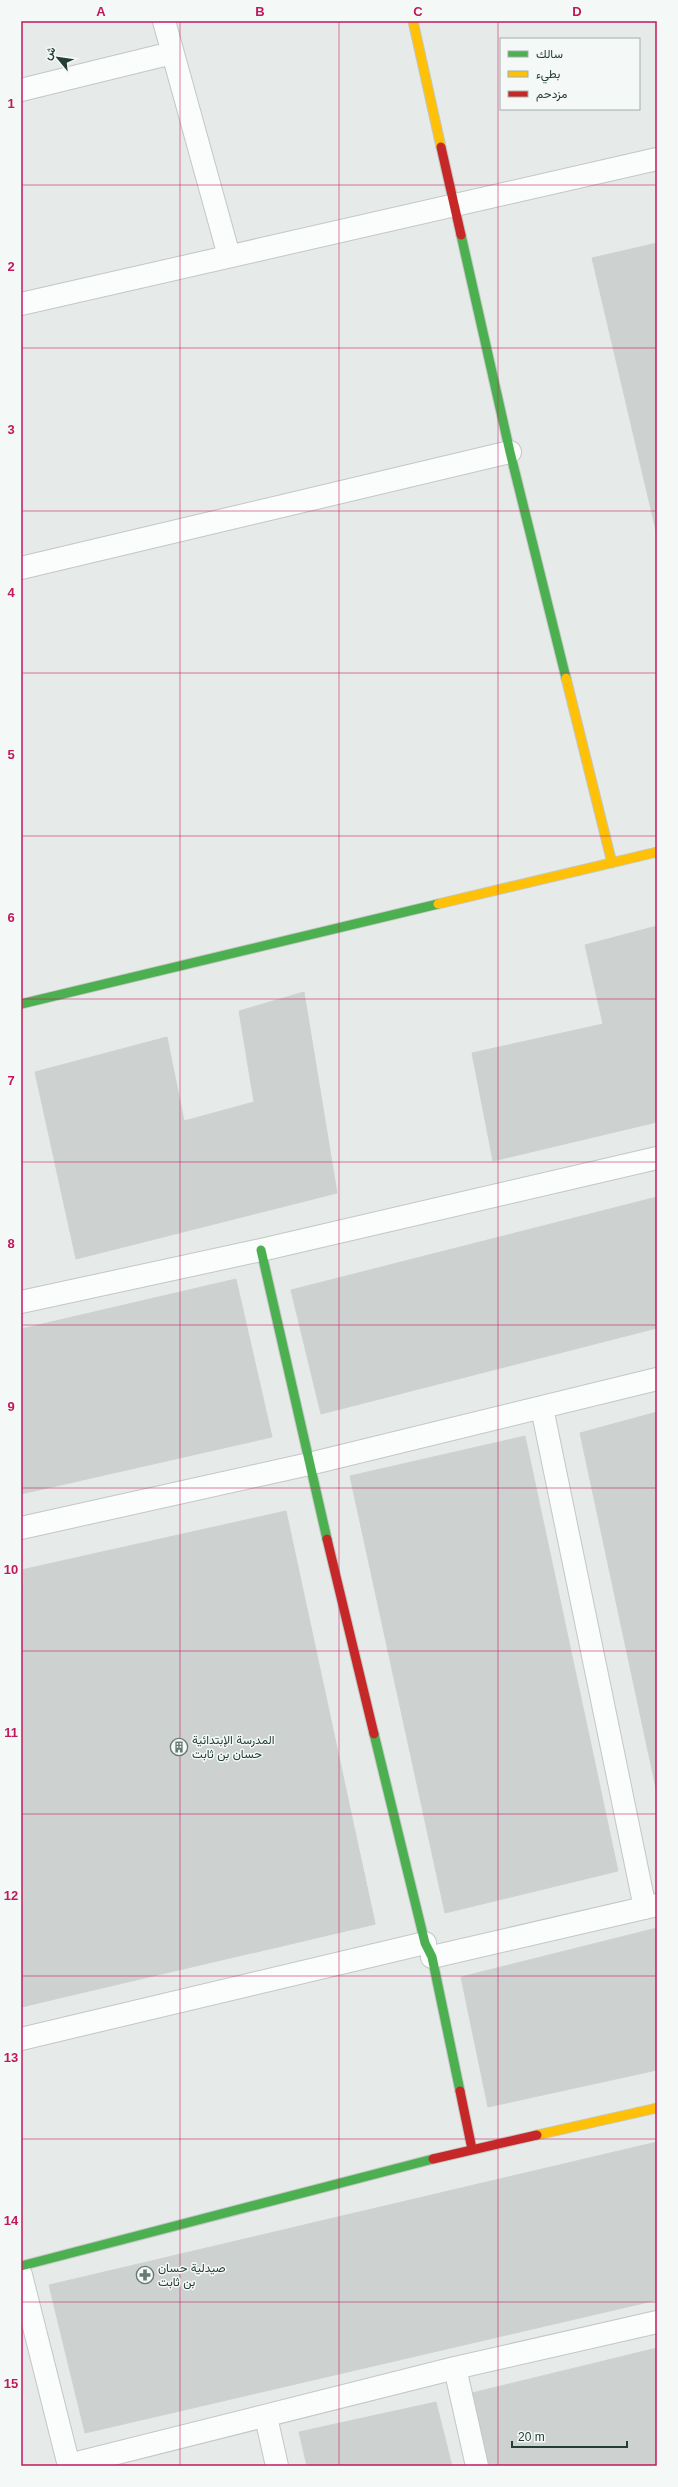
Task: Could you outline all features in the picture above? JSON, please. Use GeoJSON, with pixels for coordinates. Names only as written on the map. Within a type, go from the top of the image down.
{"type":"FeatureCollection","features":[{"type":"Feature","properties":{"kind":"street"},"geometry":{"type":"LineString","coordinates":[[164,21],[229,256]]}},
{"type":"Feature","properties":{"kind":"street"},"geometry":{"type":"LineString","coordinates":[[413,21],[510,452],[612,863]]}},
{"type":"Feature","properties":{"kind":"street"},"geometry":{"type":"LineString","coordinates":[[21,90],[172,53]]}},
{"type":"Feature","properties":{"kind":"street"},"geometry":{"type":"LineString","coordinates":[[21,304],[657,159]]}},
{"type":"Feature","properties":{"kind":"street"},"geometry":{"type":"LineString","coordinates":[[21,568],[510,452]]}},
{"type":"Feature","properties":{"kind":"street"},"geometry":{"type":"LineString","coordinates":[[21,1004],[657,852]]}},
{"type":"Feature","properties":{"kind":"street"},"geometry":{"type":"LineString","coordinates":[[21,1302],[261,1250],[657,1158]]}},
{"type":"Feature","properties":{"kind":"street"},"geometry":{"type":"LineString","coordinates":[[261,1250],[309,1464],[428,1950],[472,2149]]}},
{"type":"Feature","properties":{"kind":"street"},"geometry":{"type":"LineString","coordinates":[[21,1528],[309,1464],[657,1379]]}},
{"type":"Feature","properties":{"kind":"street"},"geometry":{"type":"LineString","coordinates":[[21,2039],[428,1950],[651,1907],[542,1408]]}},
{"type":"Feature","properties":{"kind":"street"},"geometry":{"type":"LineString","coordinates":[[21,2266],[472,2149],[657,2108]]}},
{"type":"Feature","properties":{"kind":"street"},"geometry":{"type":"LineString","coordinates":[[21,2275],[69,2465],[266,2417],[455,2368],[657,2322]]}},
{"type":"Feature","properties":{"kind":"street"},"geometry":{"type":"LineString","coordinates":[[455,2368],[477,2466]]}},
{"type":"Feature","properties":{"kind":"street"},"geometry":{"type":"LineString","coordinates":[[266,2417],[277,2466]]}},
{"type":"Feature","properties":{"kind":"building"},"geometry":{"type":"Polygon","coordinates":[[[657,243],[657,535],[592,258],[657,243]]]}},
{"type":"Feature","properties":{"kind":"building"},"geometry":{"type":"Polygon","coordinates":[[[657,926],[657,1122],[493,1161],[472,1053],[603,1024],[585,945],[657,926]]]}},
{"type":"Feature","properties":{"kind":"building"},"geometry":{"type":"Polygon","coordinates":[[[304,992],[337,1193],[76,1259],[35,1072],[167,1037],[184,1121],[254,1102],[239,1011],[304,992]]]}},
{"type":"Feature","properties":{"kind":"building"},"geometry":{"type":"Polygon","coordinates":[[[657,1197],[657,1328],[321,1414],[291,1290],[657,1197]]]}},
{"type":"Feature","properties":{"kind":"building"},"geometry":{"type":"Polygon","coordinates":[[[236,1279],[272,1437],[21,1494],[21,1329],[236,1279]]]}},
{"type":"Feature","properties":{"kind":"building"},"geometry":{"type":"Polygon","coordinates":[[[657,1412],[657,1793],[580,1433],[657,1412]]]}},
{"type":"Feature","properties":{"kind":"building"},"geometry":{"type":"Polygon","coordinates":[[[525,1436],[618,1871],[445,1913],[350,1476],[525,1436]]]}},
{"type":"Feature","properties":{"kind":"building","name":"المدرسة الإبتدائية حسان بن ثابت"},"geometry":{"type":"Polygon","coordinates":[[[286,1511],[375,1924],[21,2007],[21,1570],[286,1511]]]}},
{"type":"Feature","properties":{"kind":"building"},"geometry":{"type":"Polygon","coordinates":[[[21,1574],[73,1823],[21,1834],[21,1574]]]}},
{"type":"Feature","properties":{"kind":"building"},"geometry":{"type":"Polygon","coordinates":[[[180,1614],[234,1644],[129,1851],[78,1823],[180,1614]]]}},
{"type":"Feature","properties":{"kind":"building"},"geometry":{"type":"Polygon","coordinates":[[[258,1649],[306,1675],[251,1788],[201,1763],[258,1649]]]}},
{"type":"Feature","properties":{"kind":"building"},"geometry":{"type":"Polygon","coordinates":[[[193,1785],[247,1811],[228,1852],[174,1826],[193,1785]]]}},
{"type":"Feature","properties":{"kind":"building"},"geometry":{"type":"Polygon","coordinates":[[[359,1851],[375,1924],[252,1953],[235,1883],[359,1851]]]}},
{"type":"Feature","properties":{"kind":"building"},"geometry":{"type":"Polygon","coordinates":[[[38,1910],[58,1998],[21,2007],[21,1915],[38,1910]]]}},
{"type":"Feature","properties":{"kind":"building"},"geometry":{"type":"Polygon","coordinates":[[[657,1928],[657,2070],[488,2107],[461,1977],[657,1928]]]}},
{"type":"Feature","properties":{"kind":"building"},"geometry":{"type":"Polygon","coordinates":[[[657,2142],[657,2300],[85,2433],[49,2285],[657,2142]]]}},
{"type":"Feature","properties":{"kind":"building"},"geometry":{"type":"Polygon","coordinates":[[[657,2348],[657,2466],[489,2466],[472,2393],[657,2348]]]}},
{"type":"Feature","properties":{"kind":"building"},"geometry":{"type":"Polygon","coordinates":[[[436,2402],[452,2466],[307,2466],[299,2432],[436,2402]]]}},
{"type":"Feature","properties":{"kind":"building"},"geometry":{"type":"Polygon","coordinates":[[[376,2425],[383,2462],[363,2466],[310,2466],[304,2439],[376,2425]]]}},
{"type":"Feature","properties":{"kind":"building"},"geometry":{"type":"Polygon","coordinates":[[[419,2444],[430,2466],[385,2466],[383,2462],[419,2444]]]}},
{"type":"Feature","properties":{"kind":"traffic: fast"},"geometry":{"type":"LineString","coordinates":[[461,235],[510,452],[566,678]]}},
{"type":"Feature","properties":{"kind":"traffic: fast"},"geometry":{"type":"LineString","coordinates":[[21,1004],[438,904]]}},
{"type":"Feature","properties":{"kind":"traffic: fast"},"geometry":{"type":"LineString","coordinates":[[261,1250],[327,1539]]}},
{"type":"Feature","properties":{"kind":"traffic: fast"},"geometry":{"type":"LineString","coordinates":[[374,1734],[425,1943],[432,1957],[460,2091]]}},
{"type":"Feature","properties":{"kind":"traffic: fast"},"geometry":{"type":"LineString","coordinates":[[21,2266],[433,2159]]}},
{"type":"Feature","properties":{"kind":"traffic: slow"},"geometry":{"type":"LineString","coordinates":[[413,21],[441,147]]}},
{"type":"Feature","properties":{"kind":"traffic: slow"},"geometry":{"type":"LineString","coordinates":[[566,678],[612,863]]}},
{"type":"Feature","properties":{"kind":"traffic: slow"},"geometry":{"type":"LineString","coordinates":[[438,904],[657,852]]}},
{"type":"Feature","properties":{"kind":"traffic: slow"},"geometry":{"type":"LineString","coordinates":[[537,2135],[657,2108]]}},
{"type":"Feature","properties":{"kind":"traffic: jam"},"geometry":{"type":"LineString","coordinates":[[441,147],[461,235]]}},
{"type":"Feature","properties":{"kind":"traffic: jam"},"geometry":{"type":"LineString","coordinates":[[327,1539],[374,1734]]}},
{"type":"Feature","properties":{"kind":"traffic: jam"},"geometry":{"type":"LineString","coordinates":[[460,2091],[472,2149]]}},
{"type":"Feature","properties":{"kind":"traffic: jam"},"geometry":{"type":"LineString","coordinates":[[433,2159],[537,2135]]}},
{"type":"Feature","properties":{"kind":"place","name":"المدرسة الإبتدائية حسان بن ثابت"},"geometry":{"type":"Point","coordinates":[179,1747]}},
{"type":"Feature","properties":{"kind":"place","name":"صيدلية حسان بن ثابت"},"geometry":{"type":"Point","coordinates":[145,2275]}}]}
